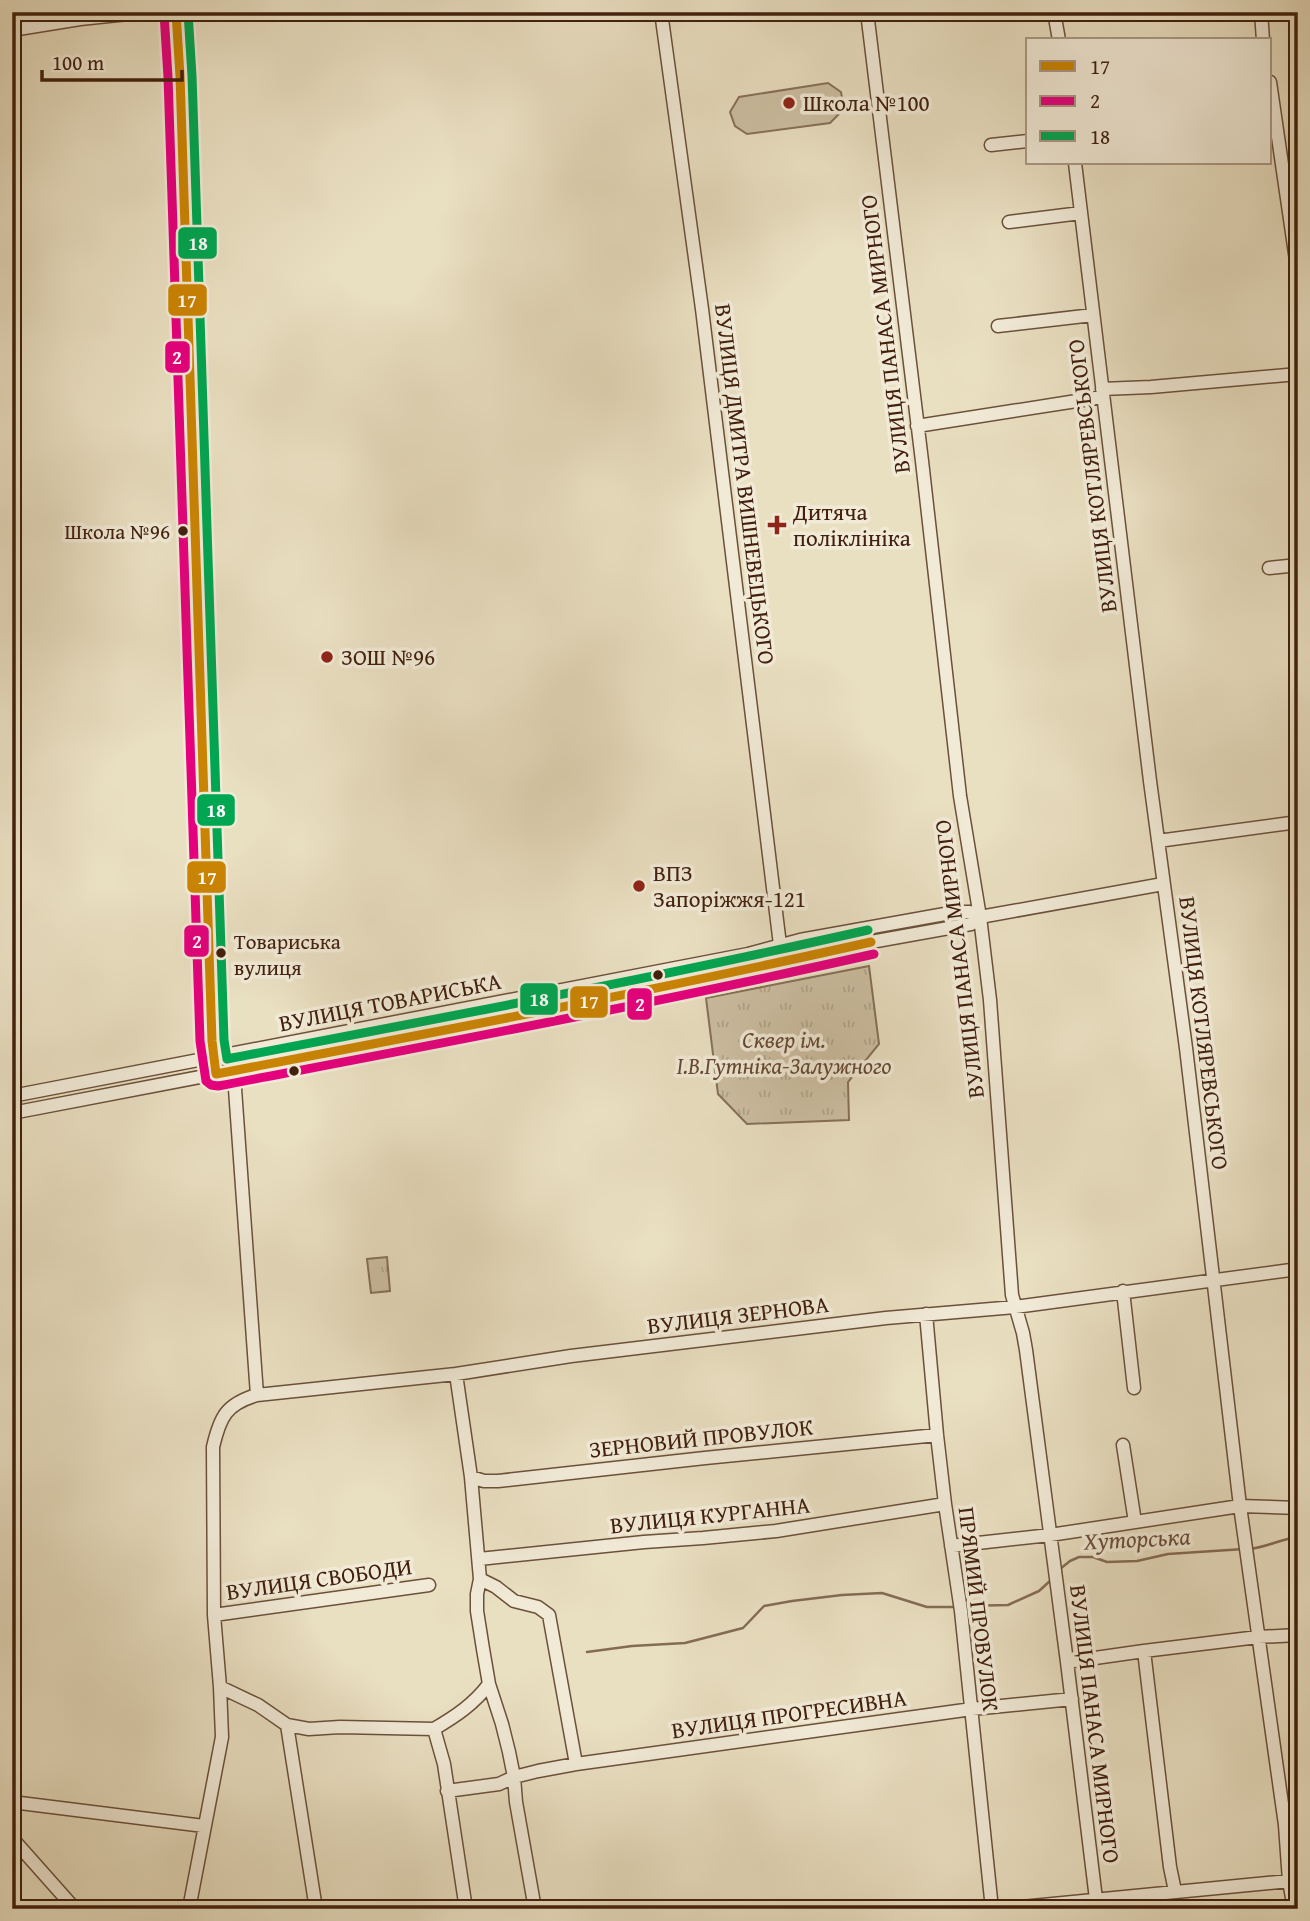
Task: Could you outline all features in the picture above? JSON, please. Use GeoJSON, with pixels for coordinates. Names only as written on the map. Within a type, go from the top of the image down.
{"type":"FeatureCollection","features":[{"type":"Feature","properties":{"kind":"street"},"geometry":{"type":"LineString","coordinates":[[12,30],[147,12]]}},
{"type":"Feature","properties":{"kind":"street"},"geometry":{"type":"LineString","coordinates":[[176,12],[216,1074]]}},
{"type":"Feature","properties":{"kind":"street","name":"ВУЛИЦЯ ДМИТРА ВИШНЕВЕЦЬКОГО"},"geometry":{"type":"LineString","coordinates":[[661,12],[702,309],[783,961]]}},
{"type":"Feature","properties":{"kind":"street","name":"ВУЛИЦЯ ПАНАСА МИРНОГО"},"geometry":{"type":"LineString","coordinates":[[867,12],[960,796],[980,917],[990,1000],[1010,1283],[1025,1342],[1068,1662],[1096,1899]]}},
{"type":"Feature","properties":{"kind":"street"},"geometry":{"type":"LineString","coordinates":[[1054,12],[1059,38]]}},
{"type":"Feature","properties":{"kind":"street"},"geometry":{"type":"LineString","coordinates":[[1261,12],[1263,38]]}},
{"type":"Feature","properties":{"kind":"street"},"geometry":{"type":"LineString","coordinates":[[1272,96],[1298,274]]}},
{"type":"Feature","properties":{"kind":"street"},"geometry":{"type":"LineString","coordinates":[[991,145],[1026,141]]}},
{"type":"Feature","properties":{"kind":"street","name":"ВУЛИЦЯ КОТЛЯРЕВСЬКОГО"},"geometry":{"type":"LineString","coordinates":[[1075,164],[1240,1506],[1294,1909]]}},
{"type":"Feature","properties":{"kind":"street"},"geometry":{"type":"LineString","coordinates":[[1009,222],[1082,212]]}},
{"type":"Feature","properties":{"kind":"street"},"geometry":{"type":"LineString","coordinates":[[998,326],[1093,315]]}},
{"type":"Feature","properties":{"kind":"street"},"geometry":{"type":"LineString","coordinates":[[917,426],[1102,393],[1298,374]]}},
{"type":"Feature","properties":{"kind":"street"},"geometry":{"type":"LineString","coordinates":[[1269,568],[1298,565]]}},
{"type":"Feature","properties":{"kind":"street"},"geometry":{"type":"LineString","coordinates":[[1158,841],[1298,822]]}},
{"type":"Feature","properties":{"kind":"street","name":"ВУЛИЦЯ ТОВАРИСЬКА"},"geometry":{"type":"LineString","coordinates":[[12,1112],[534,1013],[871,942],[962,926],[971,924],[980,917],[1163,884]]}},
{"type":"Feature","properties":{"kind":"street","name":"ВУЛИЦЯ ТОВАРИСЬКА"},"geometry":{"type":"LineString","coordinates":[[12,1096],[748,954],[800,940],[956,912],[970,912],[980,917]]}},
{"type":"Feature","properties":{"kind":"street"},"geometry":{"type":"LineString","coordinates":[[748,954],[757,960],[750,969]]}},
{"type":"Feature","properties":{"kind":"street"},"geometry":{"type":"LineString","coordinates":[[239,1069],[235,1089],[257,1395]]}},
{"type":"Feature","properties":{"kind":"street"},"geometry":{"type":"LineString","coordinates":[[45,1090],[48,1106]]}},
{"type":"Feature","properties":{"kind":"street","name":"ВУЛИЦЯ ЗЕРНОВА"},"geometry":{"type":"LineString","coordinates":[[214,1615],[213,1447],[218,1427],[228,1410],[242,1399],[257,1395],[456,1374],[585,1355],[926,1314],[1015,1307],[1298,1269]]}},
{"type":"Feature","properties":{"kind":"street"},"geometry":{"type":"LineString","coordinates":[[1123,1291],[1134,1388]]}},
{"type":"Feature","properties":{"kind":"street","name":"ПРЯМИЙ ПРОВУЛОК"},"geometry":{"type":"LineString","coordinates":[[926,1314],[937,1435],[972,1709],[992,1909]]}},
{"type":"Feature","properties":{"kind":"street"},"geometry":{"type":"LineString","coordinates":[[456,1374],[471,1477],[479,1559],[477,1611],[489,1684],[502,1724],[514,1777],[535,1909]]}},
{"type":"Feature","properties":{"kind":"street","name":"ЗЕРНОВИЙ ПРОВУЛОК"},"geometry":{"type":"LineString","coordinates":[[471,1477],[498,1481],[937,1435]]}},
{"type":"Feature","properties":{"kind":"street"},"geometry":{"type":"LineString","coordinates":[[1123,1444],[1135,1522]]}},
{"type":"Feature","properties":{"kind":"street","name":"ВУЛИЦЯ КУРГАННА"},"geometry":{"type":"LineString","coordinates":[[479,1559],[776,1531],[945,1504]]}},
{"type":"Feature","properties":{"kind":"street"},"geometry":{"type":"LineString","coordinates":[[951,1546],[1050,1535],[1240,1506],[1298,1507]]}},
{"type":"Feature","properties":{"kind":"street"},"geometry":{"type":"LineString","coordinates":[[480,1579],[514,1601],[538,1607],[549,1615],[576,1765]]}},
{"type":"Feature","properties":{"kind":"street","name":"ВУЛИЦЯ СВОБОДИ"},"geometry":{"type":"LineString","coordinates":[[214,1615],[429,1586]]}},
{"type":"Feature","properties":{"kind":"street"},"geometry":{"type":"LineString","coordinates":[[189,1909],[222,1737],[214,1615]]}},
{"type":"Feature","properties":{"kind":"street"},"geometry":{"type":"LineString","coordinates":[[1068,1662],[1258,1637],[1298,1635]]}},
{"type":"Feature","properties":{"kind":"street"},"geometry":{"type":"LineString","coordinates":[[1144,1651],[1175,1891]]}},
{"type":"Feature","properties":{"kind":"street"},"geometry":{"type":"LineString","coordinates":[[220,1687],[258,1705],[287,1725],[309,1729],[434,1728],[462,1712],[478,1699],[489,1684]]}},
{"type":"Feature","properties":{"kind":"street","name":"ВУЛИЦЯ ПРОГРЕСИВНА"},"geometry":{"type":"LineString","coordinates":[[447,1791],[490,1786],[514,1777],[576,1765],[972,1709],[1072,1699]]}},
{"type":"Feature","properties":{"kind":"street"},"geometry":{"type":"LineString","coordinates":[[287,1725],[316,1909]]}},
{"type":"Feature","properties":{"kind":"street"},"geometry":{"type":"LineString","coordinates":[[434,1728],[444,1764],[466,1909]]}},
{"type":"Feature","properties":{"kind":"street"},"geometry":{"type":"LineString","coordinates":[[12,1802],[204,1826]]}},
{"type":"Feature","properties":{"kind":"street"},"geometry":{"type":"LineString","coordinates":[[12,1838],[75,1909]]}},
{"type":"Feature","properties":{"kind":"street"},"geometry":{"type":"LineString","coordinates":[[1001,1909],[1289,1881]]}},
{"type":"Feature","properties":{"kind":"green space","name":"Школа №100"},"geometry":{"type":"Polygon","coordinates":[[[828,83],[841,92],[844,109],[830,123],[747,134],[735,126],[730,112],[739,97],[828,83]]]}},
{"type":"Feature","properties":{"kind":"green space","name":"Сквер ім. І.В.Гутніка-Залужного"},"geometry":{"type":"Polygon","coordinates":[[[869,966],[879,1044],[848,1082],[849,1120],[747,1124],[718,1094],[706,998],[869,966]]]}},
{"type":"Feature","properties":{"kind":"green space"},"geometry":{"type":"Polygon","coordinates":[[[387,1257],[390,1291],[371,1293],[367,1259],[387,1257]]]}},
{"type":"Feature","properties":{"kind":"waterway","name":"Хуторська"},"geometry":{"type":"LineString","coordinates":[[1250,1549],[1298,1537]]}},
{"type":"Feature","properties":{"kind":"waterway","name":"Хуторська"},"geometry":{"type":"LineString","coordinates":[[1060,1569],[1079,1557],[1093,1557],[1107,1562],[1137,1561],[1168,1554],[1244,1549]]}},
{"type":"Feature","properties":{"kind":"waterway","name":"Хуторська"},"geometry":{"type":"LineString","coordinates":[[964,1606],[1008,1605],[1039,1591],[1051,1580]]}},
{"type":"Feature","properties":{"kind":"waterway","name":"Хуторська"},"geometry":{"type":"LineString","coordinates":[[587,1652],[685,1643],[743,1628],[764,1606],[792,1601],[882,1593],[927,1607],[957,1607]]}},
{"type":"Feature","properties":{"kind":"transit line","name":"17"},"geometry":{"type":"LineString","coordinates":[[176,12],[212,1041],[216,1074],[626,994],[871,942]]}},
{"type":"Feature","properties":{"kind":"transit line","name":"18"},"geometry":{"type":"LineString","coordinates":[[188,12],[224,1040],[227,1059],[628,981],[868,930]]}},
{"type":"Feature","properties":{"kind":"transit line","name":"2"},"geometry":{"type":"LineString","coordinates":[[164,13],[200,1041],[206,1081],[218,1086],[464,1039],[874,954]]}},
{"type":"Feature","properties":{"kind":"place","name":"Школа №100"},"geometry":{"type":"Point","coordinates":[789,103]}},
{"type":"Feature","properties":{"kind":"place","name":"Дитяча поліклініка"},"geometry":{"type":"Point","coordinates":[777,525]}},
{"type":"Feature","properties":{"kind":"place","name":"Школа №96"},"geometry":{"type":"Point","coordinates":[183,531]}},
{"type":"Feature","properties":{"kind":"place","name":"ЗОШ №96"},"geometry":{"type":"Point","coordinates":[327,657]}},
{"type":"Feature","properties":{"kind":"place","name":"ВПЗ Запоріжжя-121"},"geometry":{"type":"Point","coordinates":[639,886]}},
{"type":"Feature","properties":{"kind":"place","name":"Товариська вулиця"},"geometry":{"type":"Point","coordinates":[221,953]}}]}
